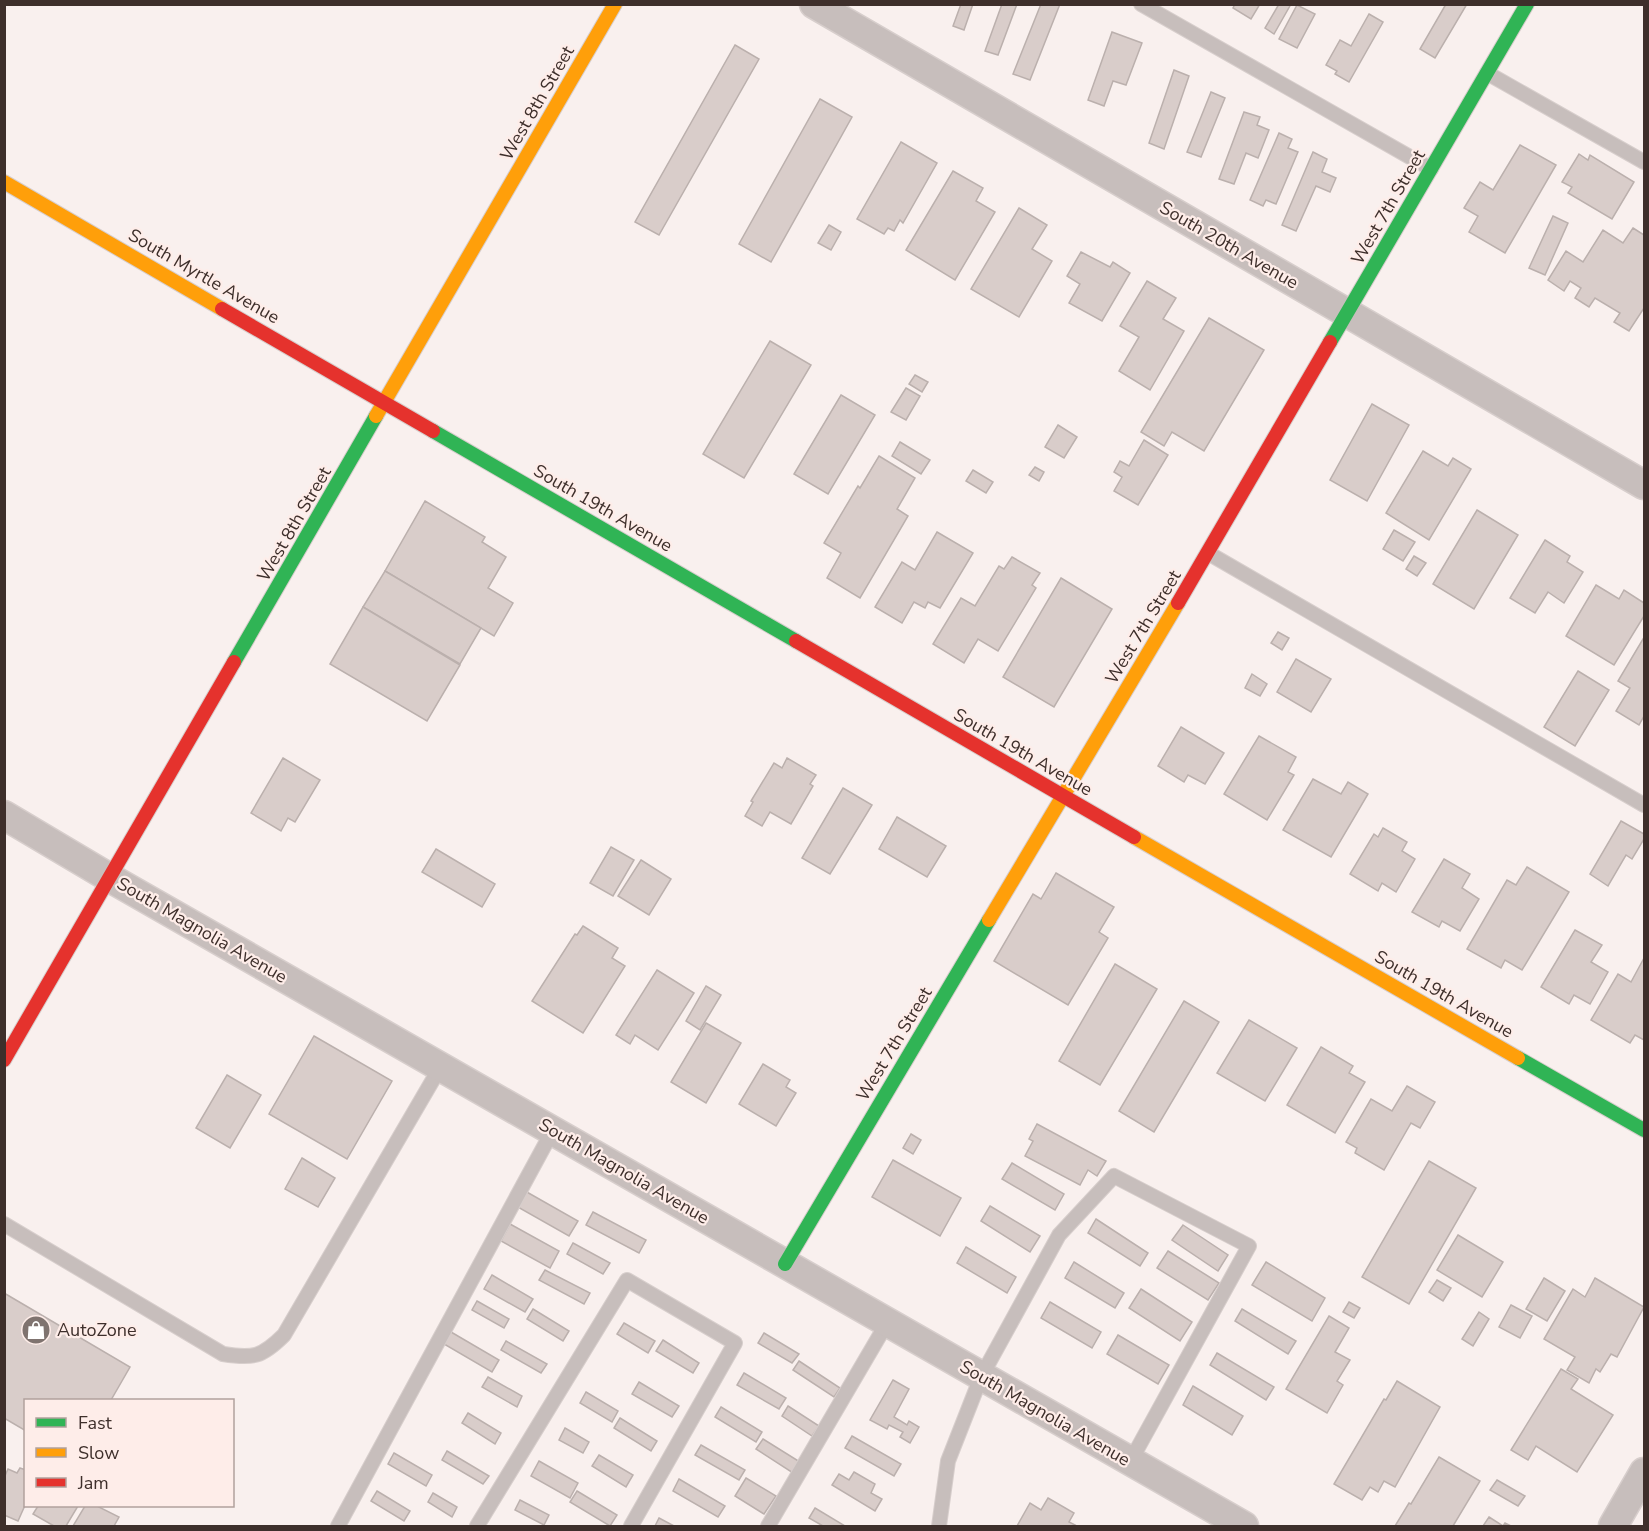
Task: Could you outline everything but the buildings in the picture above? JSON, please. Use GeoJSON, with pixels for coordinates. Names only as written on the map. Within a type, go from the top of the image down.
{"type":"FeatureCollection","features":[{"type":"Feature","properties":{"kind":"street","name":"West 8th Street"},"geometry":{"type":"LineString","coordinates":[[4,1060],[615,4]]}},
{"type":"Feature","properties":{"kind":"street","name":"South 20th Avenue"},"geometry":{"type":"LineString","coordinates":[[814,4],[1644,485]]}},
{"type":"Feature","properties":{"kind":"street","name":"West 7th Street"},"geometry":{"type":"LineString","coordinates":[[785,1264],[1208,553],[1527,4]]}},
{"type":"Feature","properties":{"kind":"street","name":"South Myrtle Avenue"},"geometry":{"type":"LineString","coordinates":[[4,182],[385,402]]}},
{"type":"Feature","properties":{"kind":"street","name":"South 19th Avenue"},"geometry":{"type":"LineString","coordinates":[[385,402],[1644,1130]]}},
{"type":"Feature","properties":{"kind":"street","name":"South Magnolia Avenue"},"geometry":{"type":"LineString","coordinates":[[4,815],[110,878],[1244,1527]]}},
{"type":"Feature","properties":{"kind":"street"},"geometry":{"type":"LineString","coordinates":[[1612,1527],[1644,1472]]}},
{"type":"Feature","properties":{"kind":"lane"},"geometry":{"type":"LineString","coordinates":[[1141,4],[1431,169]]}},
{"type":"Feature","properties":{"kind":"lane"},"geometry":{"type":"LineString","coordinates":[[1487,73],[1644,162]]}},
{"type":"Feature","properties":{"kind":"lane"},"geometry":{"type":"LineString","coordinates":[[1208,553],[1644,805]]}},
{"type":"Feature","properties":{"kind":"lane"},"geometry":{"type":"LineString","coordinates":[[4,1224],[223,1354],[245,1357],[268,1351],[284,1335],[441,1066]]}},
{"type":"Feature","properties":{"kind":"lane"},"geometry":{"type":"LineString","coordinates":[[338,1527],[553,1130]]}},
{"type":"Feature","properties":{"kind":"lane"},"geometry":{"type":"LineString","coordinates":[[939,1527],[948,1461],[981,1377],[1059,1235],[1114,1176],[1249,1246],[1130,1462]]}},
{"type":"Feature","properties":{"kind":"lane"},"geometry":{"type":"LineString","coordinates":[[477,1527],[627,1280],[735,1344],[631,1527]]}},
{"type":"Feature","properties":{"kind":"lane"},"geometry":{"type":"LineString","coordinates":[[768,1527],[887,1323]]}},
{"type":"Feature","properties":{"kind":"traffic: fast"},"geometry":{"type":"LineString","coordinates":[[1330,342],[1527,4]]}},
{"type":"Feature","properties":{"kind":"traffic: fast"},"geometry":{"type":"LineString","coordinates":[[234,662],[376,416]]}},
{"type":"Feature","properties":{"kind":"traffic: fast"},"geometry":{"type":"LineString","coordinates":[[433,431],[796,641]]}},
{"type":"Feature","properties":{"kind":"traffic: fast"},"geometry":{"type":"LineString","coordinates":[[785,1264],[989,920]]}},
{"type":"Feature","properties":{"kind":"traffic: fast"},"geometry":{"type":"LineString","coordinates":[[1518,1058],[1644,1130]]}},
{"type":"Feature","properties":{"kind":"traffic: slow"},"geometry":{"type":"LineString","coordinates":[[376,416],[615,4]]}},
{"type":"Feature","properties":{"kind":"traffic: slow"},"geometry":{"type":"LineString","coordinates":[[4,182],[222,309]]}},
{"type":"Feature","properties":{"kind":"traffic: slow"},"geometry":{"type":"LineString","coordinates":[[989,920],[1178,603]]}},
{"type":"Feature","properties":{"kind":"traffic: slow"},"geometry":{"type":"LineString","coordinates":[[1134,837],[1518,1058]]}},
{"type":"Feature","properties":{"kind":"traffic: jam"},"geometry":{"type":"LineString","coordinates":[[222,309],[433,431]]}},
{"type":"Feature","properties":{"kind":"traffic: jam"},"geometry":{"type":"LineString","coordinates":[[1178,603],[1330,342]]}},
{"type":"Feature","properties":{"kind":"traffic: jam"},"geometry":{"type":"LineString","coordinates":[[796,641],[1134,837]]}},
{"type":"Feature","properties":{"kind":"traffic: jam"},"geometry":{"type":"LineString","coordinates":[[4,1060],[234,662]]}},
{"type":"Feature","properties":{"kind":"place","name":"AutoZone"},"geometry":{"type":"Point","coordinates":[36,1330]}}]}
